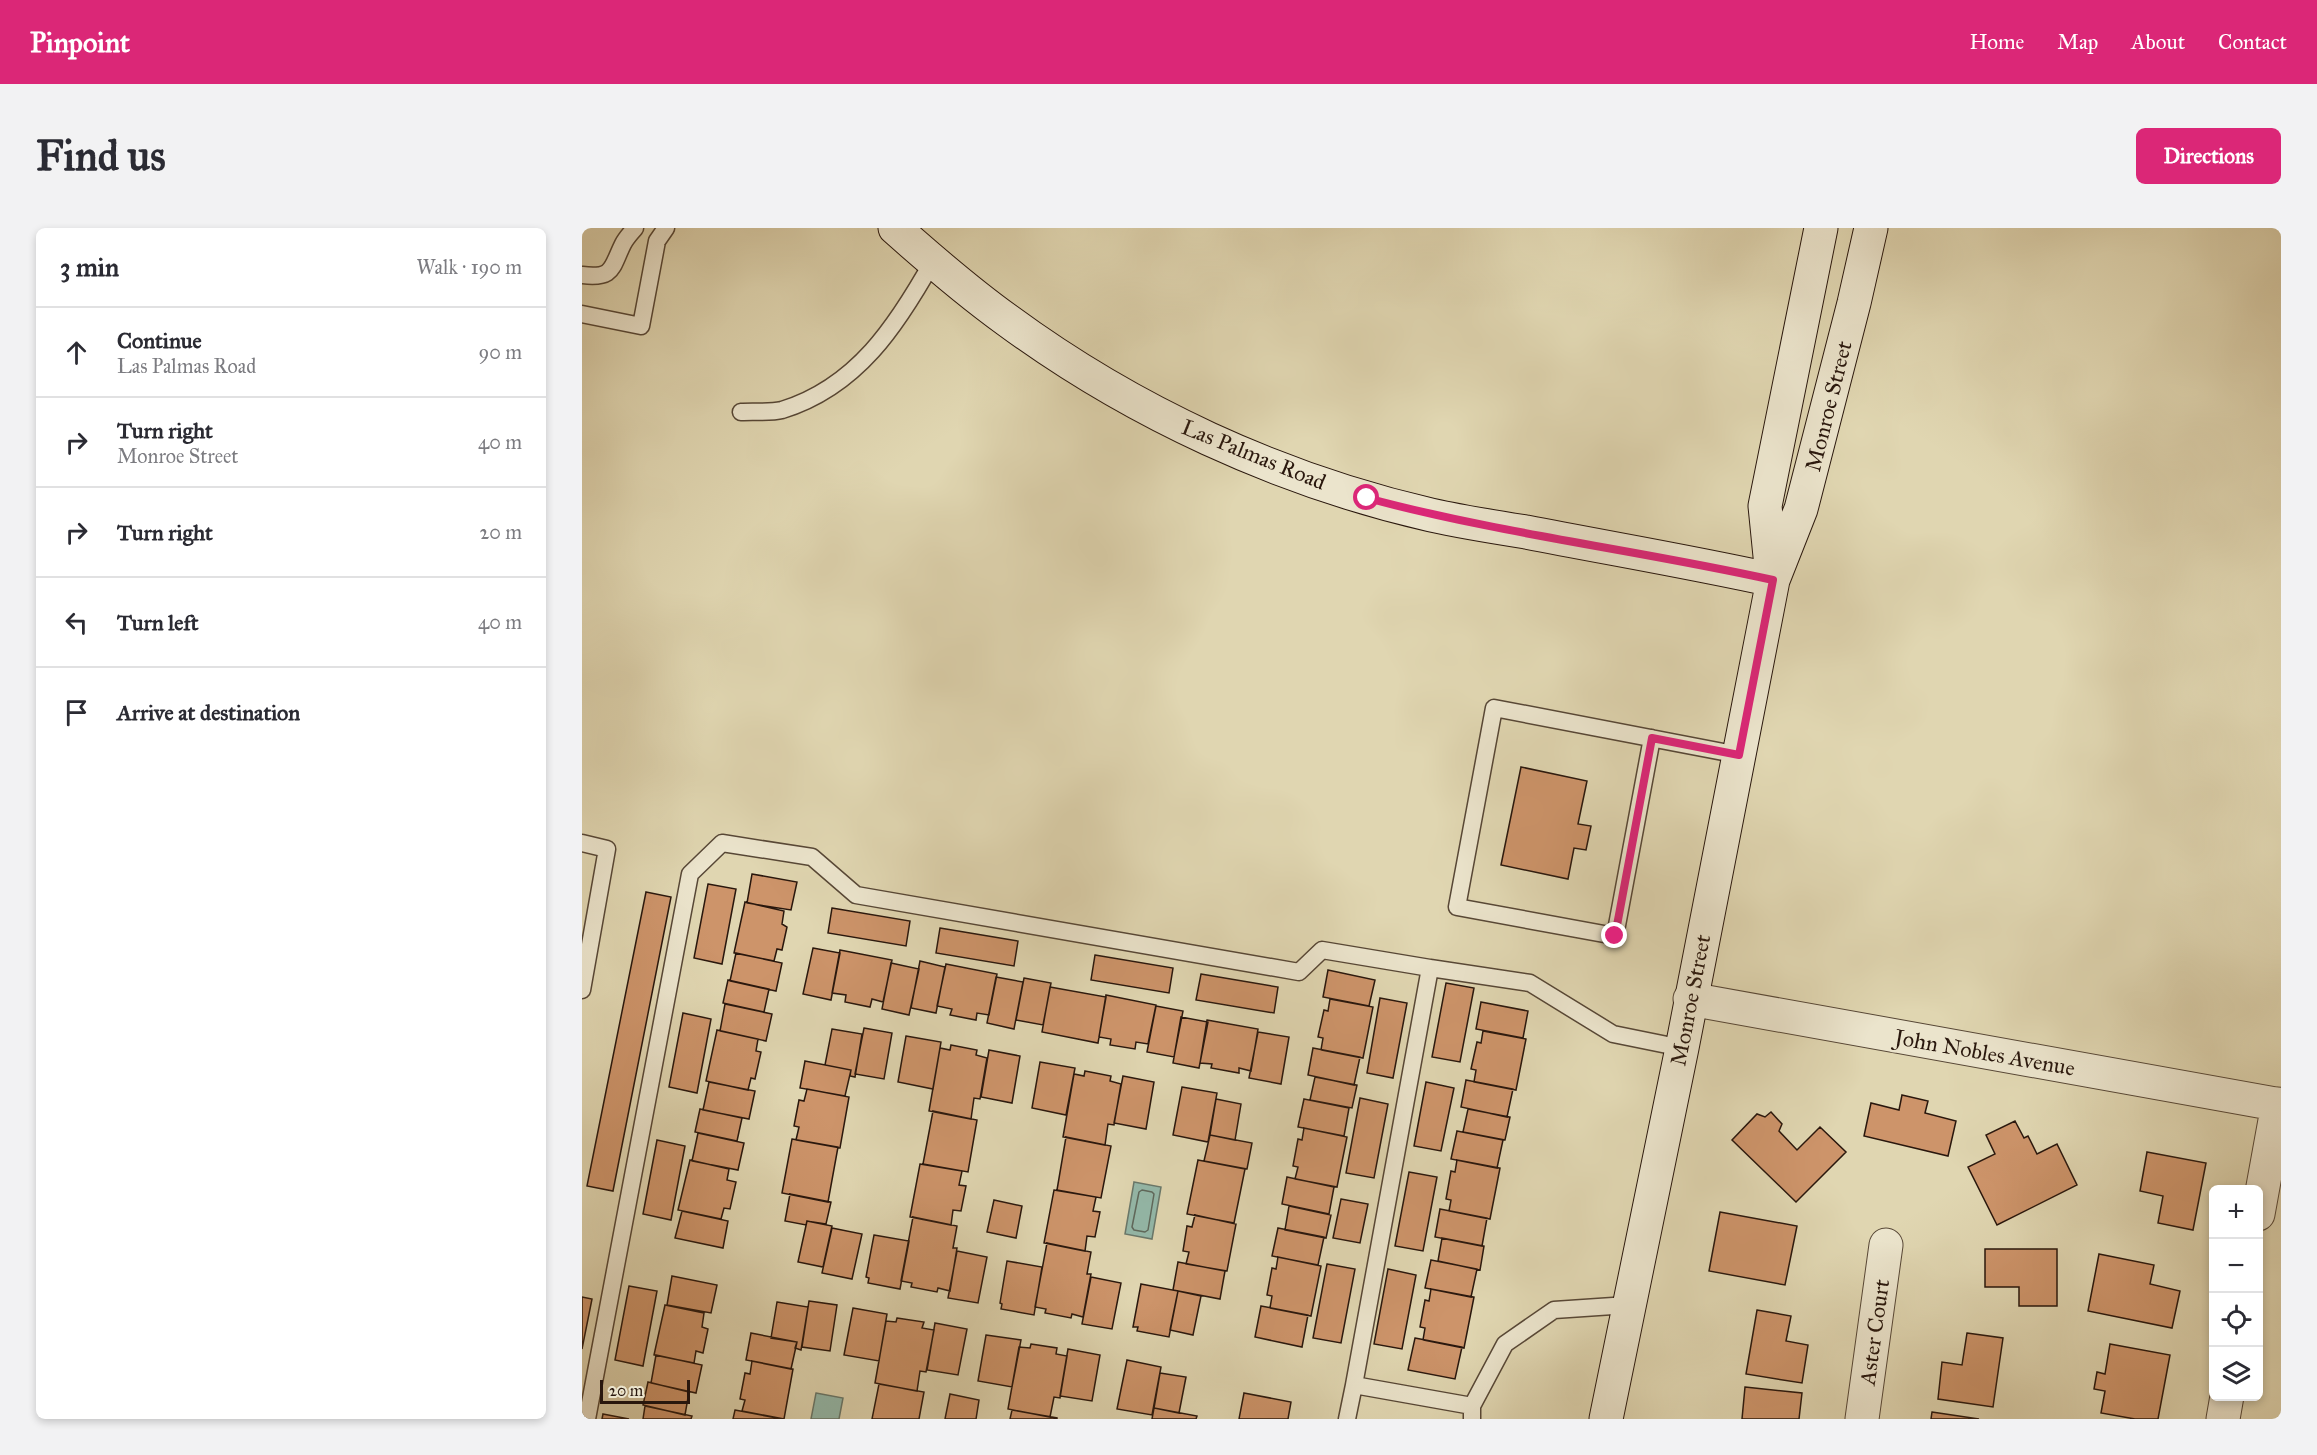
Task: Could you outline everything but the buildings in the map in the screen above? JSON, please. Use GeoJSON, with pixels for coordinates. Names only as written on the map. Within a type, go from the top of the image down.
{"type":"FeatureCollection","features":[{"type":"Feature","properties":{"kind":"main road","name":"Las Palmas Road"},"geometry":{"type":"LineString","coordinates":[[895,228],[1008,321],[1122,395],[1182,426],[1305,478],[1431,515],[1773,580]]}},
{"type":"Feature","properties":{"kind":"main road","name":"Monroe Street"},"geometry":{"type":"LineString","coordinates":[[1773,580],[1765,506],[1821,228]]}},
{"type":"Feature","properties":{"kind":"main road","name":"Monroe Street"},"geometry":{"type":"LineString","coordinates":[[1606,1419],[1682,1048],[1773,580],[1801,509],[1871,228]]}},
{"type":"Feature","properties":{"kind":"main road","name":"John Nobles Avenue"},"geometry":{"type":"LineString","coordinates":[[1690,999],[2279,1105]]}},
{"type":"Feature","properties":{"kind":"main road"},"geometry":{"type":"LineString","coordinates":[[2263,1192],[2279,1105]]}},
{"type":"Feature","properties":{"kind":"main road","name":"Aster Court"},"geometry":{"type":"LineString","coordinates":[[1862,1419],[1886,1245]]}},
{"type":"Feature","properties":{"kind":"main road"},"geometry":{"type":"LineString","coordinates":[[2223,1419],[2226,1401]]}},
{"type":"Feature","properties":{"kind":"lane"},"geometry":{"type":"LineString","coordinates":[[582,275],[594,277],[607,274],[614,267],[624,242],[635,228]]}},
{"type":"Feature","properties":{"kind":"lane"},"geometry":{"type":"LineString","coordinates":[[582,314],[641,326],[657,241],[666,228]]}},
{"type":"Feature","properties":{"kind":"lane"},"geometry":{"type":"LineString","coordinates":[[741,412],[780,410],[829,390],[877,346],[905,310],[933,261]]}},
{"type":"Feature","properties":{"kind":"lane"},"geometry":{"type":"LineString","coordinates":[[1652,738],[1615,936],[1457,907],[1494,708],[1652,738],[1739,755]]}},
{"type":"Feature","properties":{"kind":"lane"},"geometry":{"type":"LineString","coordinates":[[582,843],[607,849],[582,990]]}},
{"type":"Feature","properties":{"kind":"lane"},"geometry":{"type":"LineString","coordinates":[[587,1419],[690,874],[722,843],[812,857],[856,896],[1299,972],[1322,950],[1530,983],[1613,1034],[1682,1048]]}},
{"type":"Feature","properties":{"kind":"lane"},"geometry":{"type":"LineString","coordinates":[[1347,1419],[1430,968]]}},
{"type":"Feature","properties":{"kind":"lane"},"geometry":{"type":"LineString","coordinates":[[1354,1385],[1472,1412],[1505,1344],[1554,1310],[1628,1305]]}},
{"type":"Feature","properties":{"kind":"water"},"geometry":{"type":"Polygon","coordinates":[[[1134,1182],[1161,1187],[1152,1239],[1125,1234],[1134,1182]]]}},
{"type":"Feature","properties":{"kind":"water"},"geometry":{"type":"Polygon","coordinates":[[[816,1393],[843,1398],[839,1419],[811,1419],[816,1393]]]}},
{"type":"Feature","properties":{"kind":"route"},"geometry":{"type":"LineString","coordinates":[[1367,498],[1431,515],[1773,580],[1739,755],[1652,738],[1615,936]]}}]}
